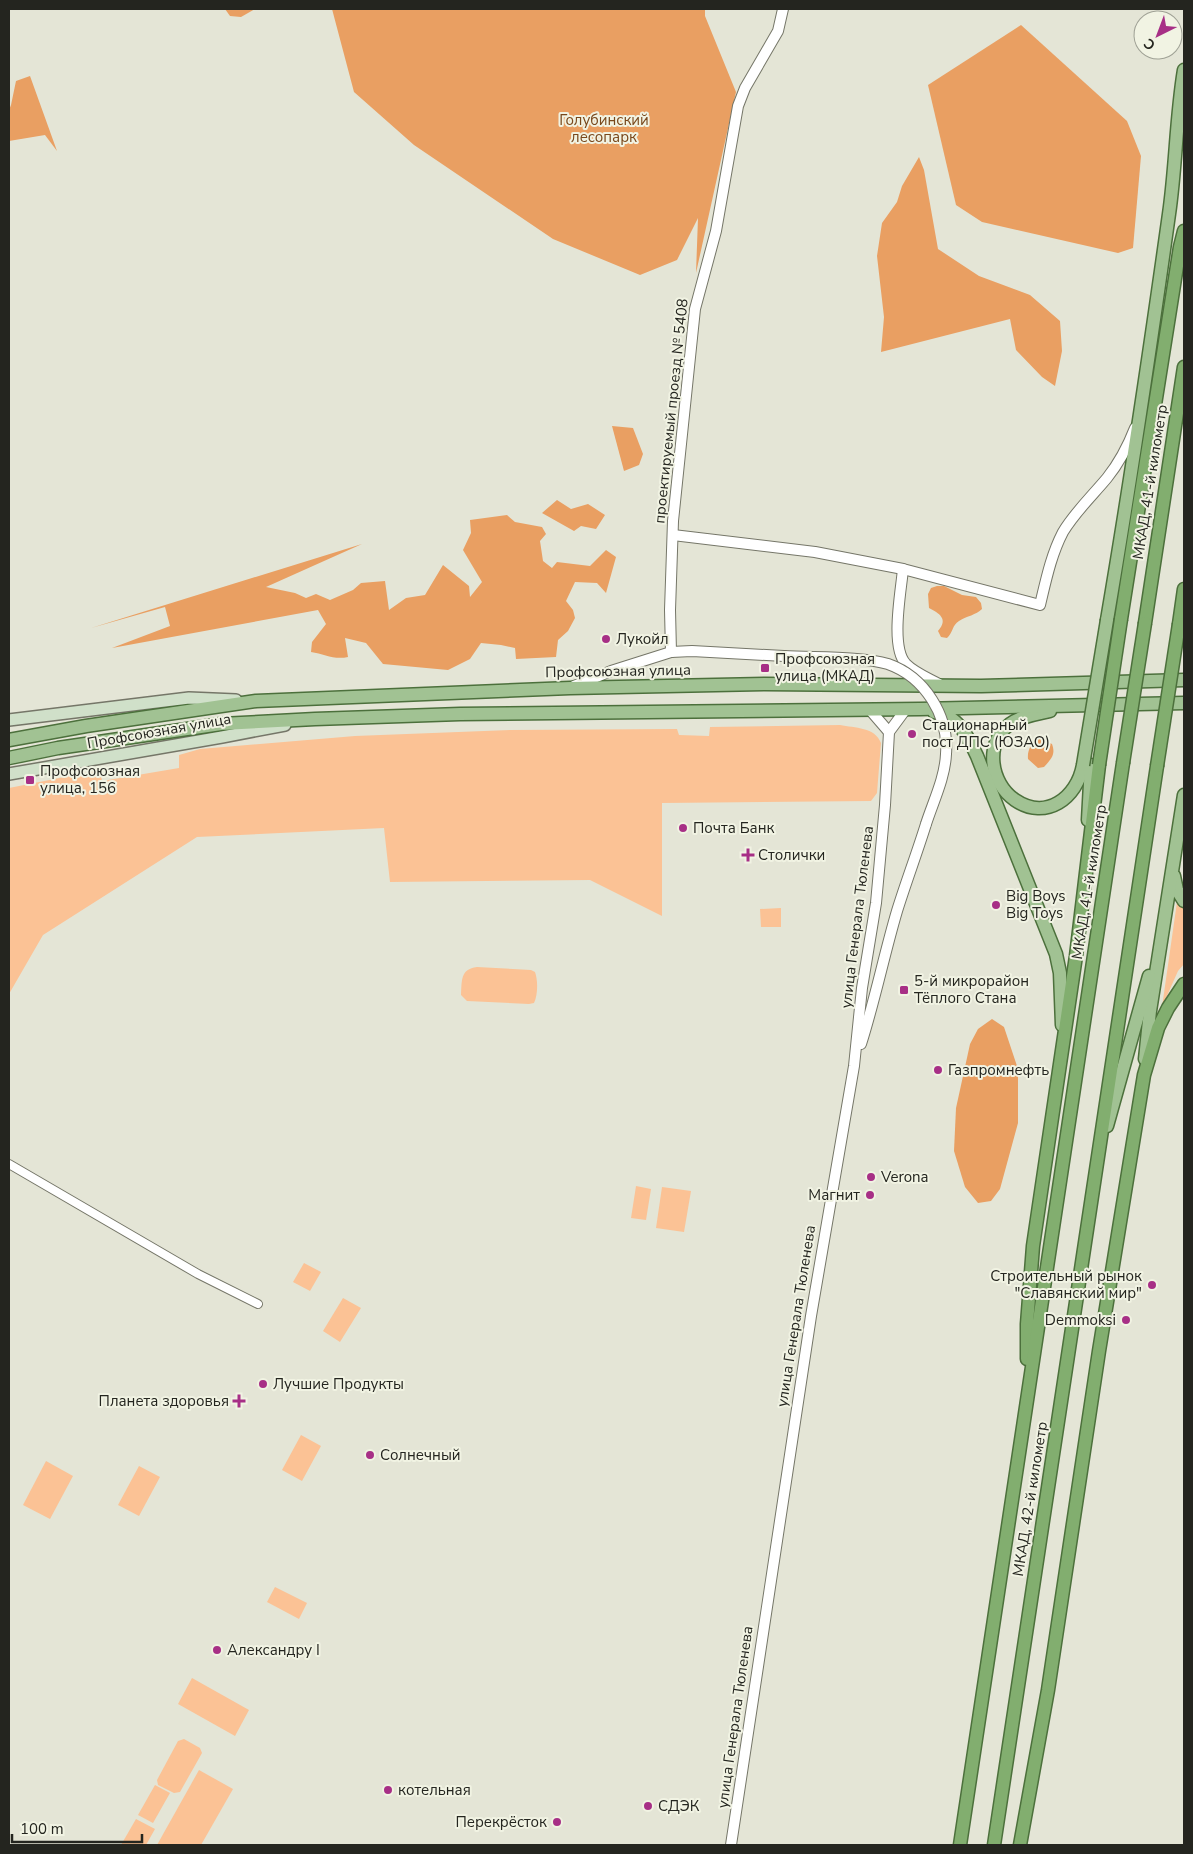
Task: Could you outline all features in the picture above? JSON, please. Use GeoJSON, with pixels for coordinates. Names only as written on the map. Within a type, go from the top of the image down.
{"type":"FeatureCollection","features":[{"type":"Feature","properties":{"kind":"highway"},"geometry":{"type":"LineString","coordinates":[[1027,1402],[1027,1324],[1033,1246],[1076,956],[1088,850],[1091,765],[1121,619],[1184,231]]}},
{"type":"Feature","properties":{"kind":"highway","name":"МКАД, 41-й километр"},"geometry":{"type":"LineString","coordinates":[[1027,1402],[1184,367]]}},
{"type":"Feature","properties":{"kind":"highway"},"geometry":{"type":"LineString","coordinates":[[1098,1157],[1184,588]]}},
{"type":"Feature","properties":{"kind":"highway"},"geometry":{"type":"LineString","coordinates":[[1020,1845],[1048,1690],[1099,1351],[1144,1075],[1158,1028],[1168,1008],[1184,984]]}},
{"type":"Feature","properties":{"kind":"highway","name":"МКАД, 42-й километр"},"geometry":{"type":"LineString","coordinates":[[994,1845],[1098,1157]]}},
{"type":"Feature","properties":{"kind":"highway","name":"МКАД, 42-й километр"},"geometry":{"type":"LineString","coordinates":[[960,1845],[1027,1402]]}},
{"type":"Feature","properties":{"kind":"main road"},"geometry":{"type":"LineString","coordinates":[[1184,73],[1184,114]]}},
{"type":"Feature","properties":{"kind":"main road"},"geometry":{"type":"LineString","coordinates":[[1069,705],[1022,718],[1009,724],[999,735],[992,756],[994,770],[1005,791],[1016,801],[1030,807],[1045,808],[1059,803],[1071,794],[1091,765],[1096,696],[1142,409],[1170,204],[1184,73]]}},
{"type":"Feature","properties":{"kind":"main road","name":"Профсоюзная улица"},"geometry":{"type":"LineString","coordinates":[[9,720],[189,698],[256,701],[570,688],[765,684],[940,684],[981,686],[1184,680]]}},
{"type":"Feature","properties":{"kind":"main road","name":"Профсоюзная улица"},"geometry":{"type":"LineString","coordinates":[[9,740],[86,726],[256,701]]}},
{"type":"Feature","properties":{"kind":"main road"},"geometry":{"type":"LineString","coordinates":[[920,709],[1184,704]]}},
{"type":"Feature","properties":{"kind":"main road"},"geometry":{"type":"LineString","coordinates":[[920,709],[946,714],[953,718],[971,742],[978,756],[1056,954],[1060,973],[1062,1044]]}},
{"type":"Feature","properties":{"kind":"main road","name":"Профсоюзная улица"},"geometry":{"type":"LineString","coordinates":[[9,758],[58,748],[220,724],[490,714],[920,709]]}},
{"type":"Feature","properties":{"kind":"main road","name":"Профсоюзная улица"},"geometry":{"type":"LineString","coordinates":[[9,774],[315,719]]}},
{"type":"Feature","properties":{"kind":"main road"},"geometry":{"type":"LineString","coordinates":[[1144,1075],[1150,1011],[1184,795]]}},
{"type":"Feature","properties":{"kind":"main road"},"geometry":{"type":"LineString","coordinates":[[1173,868],[1177,890],[1184,901]]}},
{"type":"Feature","properties":{"kind":"main road"},"geometry":{"type":"LineString","coordinates":[[1098,1157],[1164,923]]}},
{"type":"Feature","properties":{"kind":"street","name":"проектируемый проезд № 5408"},"geometry":{"type":"LineString","coordinates":[[671,652],[670,610],[673,535],[684,400],[696,305],[716,231],[738,106],[745,88],[778,31],[783,9]]}},
{"type":"Feature","properties":{"kind":"street"},"geometry":{"type":"LineString","coordinates":[[673,535],[815,552],[902,569],[1040,605],[1050,565],[1064,531],[1074,515],[1117,464],[1128,445],[1142,409]]}},
{"type":"Feature","properties":{"kind":"street"},"geometry":{"type":"LineString","coordinates":[[902,569],[897,636],[899,652],[905,663],[915,671],[940,684]]}},
{"type":"Feature","properties":{"kind":"street"},"geometry":{"type":"LineString","coordinates":[[570,688],[611,671],[671,652],[692,651],[870,661],[888,664],[918,682],[928,694],[941,716],[946,735],[946,754],[943,771],[897,911],[884,956],[875,1000],[854,1066]]}},
{"type":"Feature","properties":{"kind":"street"},"geometry":{"type":"LineString","coordinates":[[870,710],[889,732],[906,709]]}},
{"type":"Feature","properties":{"kind":"street","name":"улица Генерала Тюленева"},"geometry":{"type":"LineString","coordinates":[[731,1845],[811,1316],[854,1066],[862,988],[876,903],[889,732]]}},
{"type":"Feature","properties":{"kind":"street"},"geometry":{"type":"LineString","coordinates":[[9,1164],[198,1274],[258,1304]]}},
{"type":"Feature","properties":{"kind":"shaded area"},"geometry":{"type":"Polygon","coordinates":[[[840,725],[869,731],[881,743],[877,793],[871,801],[662,803],[662,916],[590,880],[390,882],[384,828],[197,837],[43,935],[9,994],[9,788],[100,770],[102,781],[179,768],[179,755],[200,749],[355,736],[511,730],[677,729],[679,735],[709,736],[710,727],[840,725]]]}},
{"type":"Feature","properties":{"kind":"shaded area"},"geometry":{"type":"Polygon","coordinates":[[[1177,902],[1184,908],[1184,964],[1178,971],[1162,1007],[1177,902]]]}},
{"type":"Feature","properties":{"kind":"shaded area"},"geometry":{"type":"Polygon","coordinates":[[[781,908],[781,927],[761,927],[760,909],[781,908]]]}},
{"type":"Feature","properties":{"kind":"shaded area"},"geometry":{"type":"Polygon","coordinates":[[[477,967],[531,970],[535,972],[537,988],[534,1003],[467,1001],[461,995],[463,976],[467,970],[477,967]]]}},
{"type":"Feature","properties":{"kind":"shaded area"},"geometry":{"type":"Polygon","coordinates":[[[636,1186],[651,1189],[646,1220],[631,1218],[636,1186]]]}},
{"type":"Feature","properties":{"kind":"shaded area"},"geometry":{"type":"Polygon","coordinates":[[[662,1187],[691,1191],[684,1232],[656,1228],[662,1187]]]}},
{"type":"Feature","properties":{"kind":"shaded area"},"geometry":{"type":"Polygon","coordinates":[[[304,1263],[321,1272],[310,1291],[293,1282],[304,1263]]]}},
{"type":"Feature","properties":{"kind":"shaded area"},"geometry":{"type":"Polygon","coordinates":[[[343,1298],[361,1308],[340,1342],[323,1331],[343,1298]]]}},
{"type":"Feature","properties":{"kind":"shaded area"},"geometry":{"type":"Polygon","coordinates":[[[301,1435],[321,1446],[302,1481],[282,1470],[301,1435]]]}},
{"type":"Feature","properties":{"kind":"shaded area"},"geometry":{"type":"Polygon","coordinates":[[[46,1461],[73,1476],[50,1519],[23,1505],[46,1461]]]}},
{"type":"Feature","properties":{"kind":"shaded area"},"geometry":{"type":"Polygon","coordinates":[[[139,1466],[160,1477],[139,1516],[118,1505],[139,1466]]]}},
{"type":"Feature","properties":{"kind":"shaded area"},"geometry":{"type":"Polygon","coordinates":[[[275,1587],[307,1603],[299,1619],[267,1602],[275,1587]]]}},
{"type":"Feature","properties":{"kind":"shaded area"},"geometry":{"type":"Polygon","coordinates":[[[192,1678],[249,1710],[235,1736],[178,1704],[192,1678]]]}},
{"type":"Feature","properties":{"kind":"shaded area"},"geometry":{"type":"Polygon","coordinates":[[[184,1739],[200,1748],[202,1753],[180,1792],[174,1793],[158,1785],[157,1780],[178,1741],[184,1739]]]}},
{"type":"Feature","properties":{"kind":"shaded area"},"geometry":{"type":"Polygon","coordinates":[[[199,1770],[233,1789],[201,1845],[157,1845],[199,1770]]]}},
{"type":"Feature","properties":{"kind":"shaded area"},"geometry":{"type":"Polygon","coordinates":[[[155,1785],[170,1793],[153,1823],[138,1815],[155,1785]]]}},
{"type":"Feature","properties":{"kind":"shaded area"},"geometry":{"type":"Polygon","coordinates":[[[136,1819],[155,1829],[146,1845],[121,1845],[136,1819]]]}},
{"type":"Feature","properties":{"kind":"green space"},"geometry":{"type":"Polygon","coordinates":[[[225,9],[255,9],[241,17],[230,16],[225,9]]]}},
{"type":"Feature","properties":{"kind":"green space","name":"Голубинский лесопарк"},"geometry":{"type":"Polygon","coordinates":[[[332,9],[705,9],[705,16],[736,92],[696,273],[698,218],[677,260],[640,275],[553,239],[414,145],[354,92],[332,9]]]}},
{"type":"Feature","properties":{"kind":"green space"},"geometry":{"type":"Polygon","coordinates":[[[1021,25],[1127,121],[1141,156],[1133,248],[1118,253],[982,222],[956,205],[928,85],[1021,25]]]}},
{"type":"Feature","properties":{"kind":"green space"},"geometry":{"type":"Polygon","coordinates":[[[30,76],[57,151],[45,135],[9,141],[9,110],[16,81],[30,76]]]}},
{"type":"Feature","properties":{"kind":"green space"},"geometry":{"type":"Polygon","coordinates":[[[919,157],[924,170],[938,249],[979,276],[1030,295],[1060,321],[1062,351],[1055,386],[1042,377],[1016,350],[1010,319],[881,352],[884,317],[877,256],[882,223],[897,202],[902,186],[919,157]]]}},
{"type":"Feature","properties":{"kind":"green space"},"geometry":{"type":"Polygon","coordinates":[[[612,426],[633,428],[643,454],[639,465],[624,471],[612,426]]]}},
{"type":"Feature","properties":{"kind":"green space"},"geometry":{"type":"Polygon","coordinates":[[[557,500],[571,509],[588,504],[605,515],[596,529],[581,526],[574,531],[542,513],[557,500]]]}},
{"type":"Feature","properties":{"kind":"green space"},"geometry":{"type":"Polygon","coordinates":[[[507,515],[515,522],[542,527],[546,534],[540,541],[543,561],[552,568],[557,562],[590,566],[606,550],[616,557],[606,593],[597,583],[575,582],[566,601],[573,610],[575,618],[568,631],[558,640],[556,657],[516,659],[515,648],[481,643],[470,659],[448,670],[383,664],[366,643],[345,638],[348,657],[334,657],[311,652],[312,642],[326,624],[318,610],[112,648],[170,626],[165,607],[91,628],[362,544],[266,587],[295,593],[306,598],[316,594],[330,600],[353,590],[361,583],[385,581],[389,610],[406,598],[425,595],[443,565],[469,586],[470,597],[482,582],[463,550],[471,533],[470,520],[507,515]]]}},
{"type":"Feature","properties":{"kind":"green space"},"geometry":{"type":"Polygon","coordinates":[[[944,586],[962,595],[976,597],[981,603],[982,609],[957,623],[947,638],[941,637],[938,631],[943,620],[936,612],[929,608],[928,594],[931,588],[944,586]]]}},
{"type":"Feature","properties":{"kind":"green space"},"geometry":{"type":"Polygon","coordinates":[[[1040,738],[1052,744],[1053,754],[1044,767],[1038,768],[1028,759],[1028,752],[1040,738]]]}},
{"type":"Feature","properties":{"kind":"green space"},"geometry":{"type":"Polygon","coordinates":[[[992,1019],[1004,1027],[1018,1069],[1018,1123],[1000,1189],[991,1201],[978,1203],[965,1187],[954,1151],[956,1108],[970,1044],[978,1029],[992,1019]]]}},
{"type":"Feature","properties":{"kind":"place","name":"Лукойл"},"geometry":{"type":"Point","coordinates":[606,639]}},
{"type":"Feature","properties":{"kind":"place","name":"Профсоюзная улица (МКАД)"},"geometry":{"type":"Point","coordinates":[765,668]}},
{"type":"Feature","properties":{"kind":"place","name":"Стационарный пост ДПС (ЮЗАО)"},"geometry":{"type":"Point","coordinates":[912,734]}},
{"type":"Feature","properties":{"kind":"place","name":"Профсоюзная улица, 156"},"geometry":{"type":"Point","coordinates":[30,780]}},
{"type":"Feature","properties":{"kind":"place","name":"Почта Банк"},"geometry":{"type":"Point","coordinates":[683,828]}},
{"type":"Feature","properties":{"kind":"place","name":"Столички"},"geometry":{"type":"Point","coordinates":[748,855]}},
{"type":"Feature","properties":{"kind":"place","name":"Big Boys Big Toys"},"geometry":{"type":"Point","coordinates":[996,905]}},
{"type":"Feature","properties":{"kind":"place","name":"5-й микрорайон Тёплого Стана"},"geometry":{"type":"Point","coordinates":[904,990]}},
{"type":"Feature","properties":{"kind":"place","name":"Газпромнефть"},"geometry":{"type":"Point","coordinates":[938,1070]}},
{"type":"Feature","properties":{"kind":"place","name":"Verona"},"geometry":{"type":"Point","coordinates":[871,1177]}},
{"type":"Feature","properties":{"kind":"place","name":"Магнит"},"geometry":{"type":"Point","coordinates":[870,1195]}},
{"type":"Feature","properties":{"kind":"place","name":"Строительный рынок \"Славянский мир\""},"geometry":{"type":"Point","coordinates":[1152,1285]}},
{"type":"Feature","properties":{"kind":"place","name":"Demmoksi"},"geometry":{"type":"Point","coordinates":[1126,1320]}},
{"type":"Feature","properties":{"kind":"place","name":"Лучшие Продукты"},"geometry":{"type":"Point","coordinates":[263,1384]}},
{"type":"Feature","properties":{"kind":"place","name":"Планета здоровья"},"geometry":{"type":"Point","coordinates":[239,1401]}},
{"type":"Feature","properties":{"kind":"place","name":"Солнечный"},"geometry":{"type":"Point","coordinates":[370,1455]}},
{"type":"Feature","properties":{"kind":"place","name":"Александру I"},"geometry":{"type":"Point","coordinates":[217,1650]}},
{"type":"Feature","properties":{"kind":"place","name":"котельная"},"geometry":{"type":"Point","coordinates":[388,1790]}},
{"type":"Feature","properties":{"kind":"place","name":"СДЭК"},"geometry":{"type":"Point","coordinates":[648,1806]}},
{"type":"Feature","properties":{"kind":"place","name":"Перекрёсток"},"geometry":{"type":"Point","coordinates":[557,1822]}}]}
